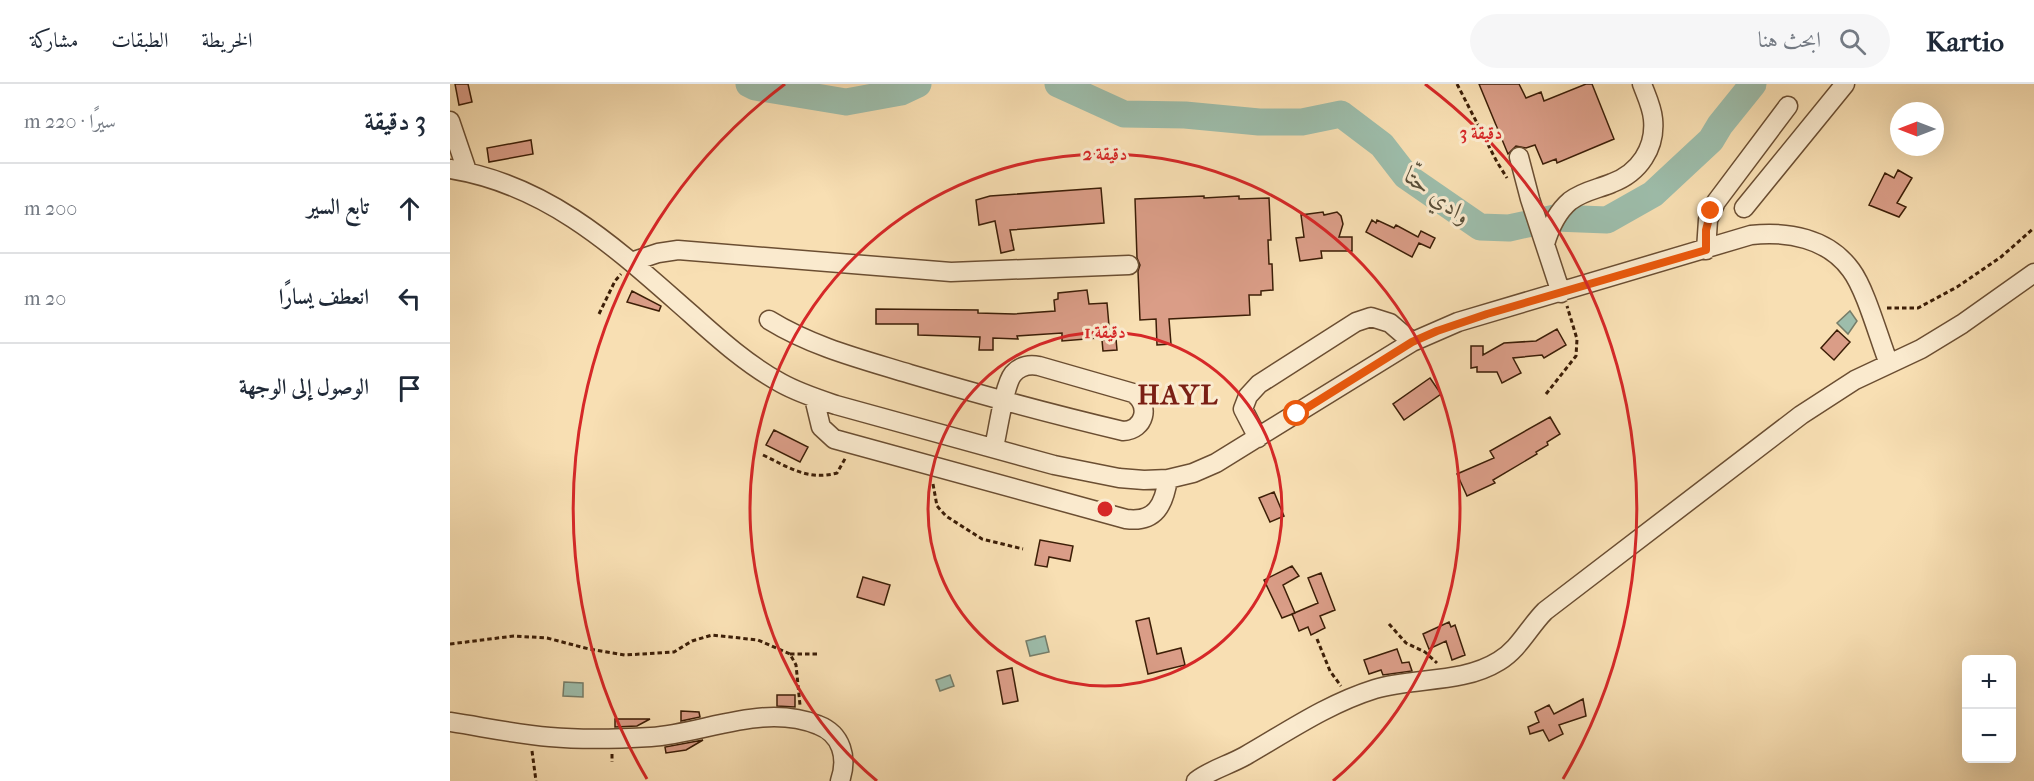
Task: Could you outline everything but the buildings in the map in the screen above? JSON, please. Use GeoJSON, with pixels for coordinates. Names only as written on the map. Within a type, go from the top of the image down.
{"type":"FeatureCollection","features":[{"type":"Feature","properties":{"kind":"street"},"geometry":{"type":"LineString","coordinates":[[1545,244],[1550,227],[1561,210],[1578,196],[1630,175],[1645,158],[1653,133],[1653,118],[1642,84]]}},
{"type":"Feature","properties":{"kind":"street"},"geometry":{"type":"LineString","coordinates":[[1731,181],[1749,202],[1845,84]]}},
{"type":"Feature","properties":{"kind":"street"},"geometry":{"type":"LineString","coordinates":[[1706,250],[1708,220],[1716,202],[1788,106]]}},
{"type":"Feature","properties":{"kind":"street"},"geometry":{"type":"LineString","coordinates":[[450,121],[458,170],[493,178],[545,200],[569,214],[631,262],[736,353],[783,384],[814,398],[1054,465],[1119,478],[1144,480],[1168,478],[1193,473],[1216,463],[1412,342],[1458,322],[1751,235],[1773,233],[1795,235],[1835,254],[1851,270],[1889,364]]}},
{"type":"Feature","properties":{"kind":"street"},"geometry":{"type":"LineString","coordinates":[[1519,157],[1561,293]]}},
{"type":"Feature","properties":{"kind":"street"},"geometry":{"type":"LineString","coordinates":[[631,262],[658,253],[678,250],[951,272],[1129,265]]}},
{"type":"Feature","properties":{"kind":"street"},"geometry":{"type":"LineString","coordinates":[[1196,781],[1233,763],[1290,728],[1353,698],[1383,688],[1451,677],[1487,668],[1506,657],[1545,611],[1778,432],[1831,395],[1872,371],[1922,349],[1972,318],[2034,273]]}},
{"type":"Feature","properties":{"kind":"street"},"geometry":{"type":"LineString","coordinates":[[1258,438],[1243,409],[1248,396],[1259,384],[1356,322],[1371,317],[1390,323],[1412,342]]}},
{"type":"Feature","properties":{"kind":"street"},"geometry":{"type":"LineString","coordinates":[[769,320],[829,350],[1004,402],[1123,431],[1136,428],[1140,424],[1144,412],[1141,401],[1132,393],[1032,365],[1025,366],[1014,372],[1008,382],[1004,402],[994,447]]}},
{"type":"Feature","properties":{"kind":"street"},"geometry":{"type":"LineString","coordinates":[[814,398],[819,421],[825,432],[834,439],[1132,520],[1145,518],[1158,510],[1166,494],[1168,478]]}},
{"type":"Feature","properties":{"kind":"street"},"geometry":{"type":"LineString","coordinates":[[450,722],[568,738],[650,737],[770,717],[801,720],[826,728],[839,741],[844,755],[840,781]]}},
{"type":"Feature","properties":{"kind":"street"},"geometry":{"type":"LineString","coordinates":[[1233,763],[1233,781]]}},
{"type":"Feature","properties":{"kind":"path"},"geometry":{"type":"LineString","coordinates":[[1457,84],[1497,162],[1510,181]]}},
{"type":"Feature","properties":{"kind":"path"},"geometry":{"type":"LineString","coordinates":[[1869,310],[1918,308],[1957,287],[2001,257],[2034,228]]}},
{"type":"Feature","properties":{"kind":"path"},"geometry":{"type":"LineString","coordinates":[[599,314],[615,281],[631,262]]}},
{"type":"Feature","properties":{"kind":"path"},"geometry":{"type":"LineString","coordinates":[[1546,394],[1576,356],[1577,339],[1561,293]]}},
{"type":"Feature","properties":{"kind":"path"},"geometry":{"type":"LineString","coordinates":[[763,454],[803,474],[824,477],[837,473],[846,459],[851,444]]}},
{"type":"Feature","properties":{"kind":"path"},"geometry":{"type":"LineString","coordinates":[[932,466],[937,506],[946,516],[982,539],[1023,549]]}},
{"type":"Feature","properties":{"kind":"path"},"geometry":{"type":"LineString","coordinates":[[1389,624],[1406,643],[1425,652],[1451,677]]}},
{"type":"Feature","properties":{"kind":"path"},"geometry":{"type":"LineString","coordinates":[[450,644],[514,636],[547,639],[589,650],[625,655],[674,652],[692,641],[712,635],[758,640],[790,654],[818,654]]}},
{"type":"Feature","properties":{"kind":"path"},"geometry":{"type":"LineString","coordinates":[[1317,639],[1330,671],[1353,698]]}},
{"type":"Feature","properties":{"kind":"path"},"geometry":{"type":"LineString","coordinates":[[790,654],[796,665],[801,720]]}},
{"type":"Feature","properties":{"kind":"path"},"geometry":{"type":"LineString","coordinates":[[530,734],[536,781]]}},
{"type":"Feature","properties":{"kind":"shaded area"},"geometry":{"type":"Polygon","coordinates":[[[1850,311],[1857,321],[1848,334],[1837,323],[1850,311]]]}},
{"type":"Feature","properties":{"kind":"shaded area"},"geometry":{"type":"Polygon","coordinates":[[[1045,636],[1049,652],[1030,656],[1026,641],[1045,636]]]}},
{"type":"Feature","properties":{"kind":"shaded area"},"geometry":{"type":"Polygon","coordinates":[[[950,675],[954,686],[940,691],[936,680],[950,675]]]}},
{"type":"Feature","properties":{"kind":"shaded area"},"geometry":{"type":"Polygon","coordinates":[[[564,682],[583,683],[583,697],[563,696],[564,682]]]}},
{"type":"Feature","properties":{"kind":"waterway","name":"وادي حتّا"},"geometry":{"type":"LineString","coordinates":[[749,84],[755,87],[846,102],[901,92],[918,84]]}},
{"type":"Feature","properties":{"kind":"waterway","name":"وادي حتّا"},"geometry":{"type":"LineString","coordinates":[[1058,84],[1124,114],[1185,115],[1259,122],[1302,122],[1341,114],[1382,145],[1406,176],[1480,227],[1509,228],[1555,218],[1607,220],[1653,194],[1711,140],[1720,125],[1753,84]]}},
{"type":"Feature","properties":{"kind":"district","name":"HAYL"},"geometry":{"type":"Point","coordinates":[1178,394]}},
{"type":"Feature","properties":{"kind":"route"},"geometry":{"type":"LineString","coordinates":[[1297,414],[1412,342],[1458,322],[1706,250],[1706,230],[1711,211]]}}]}
